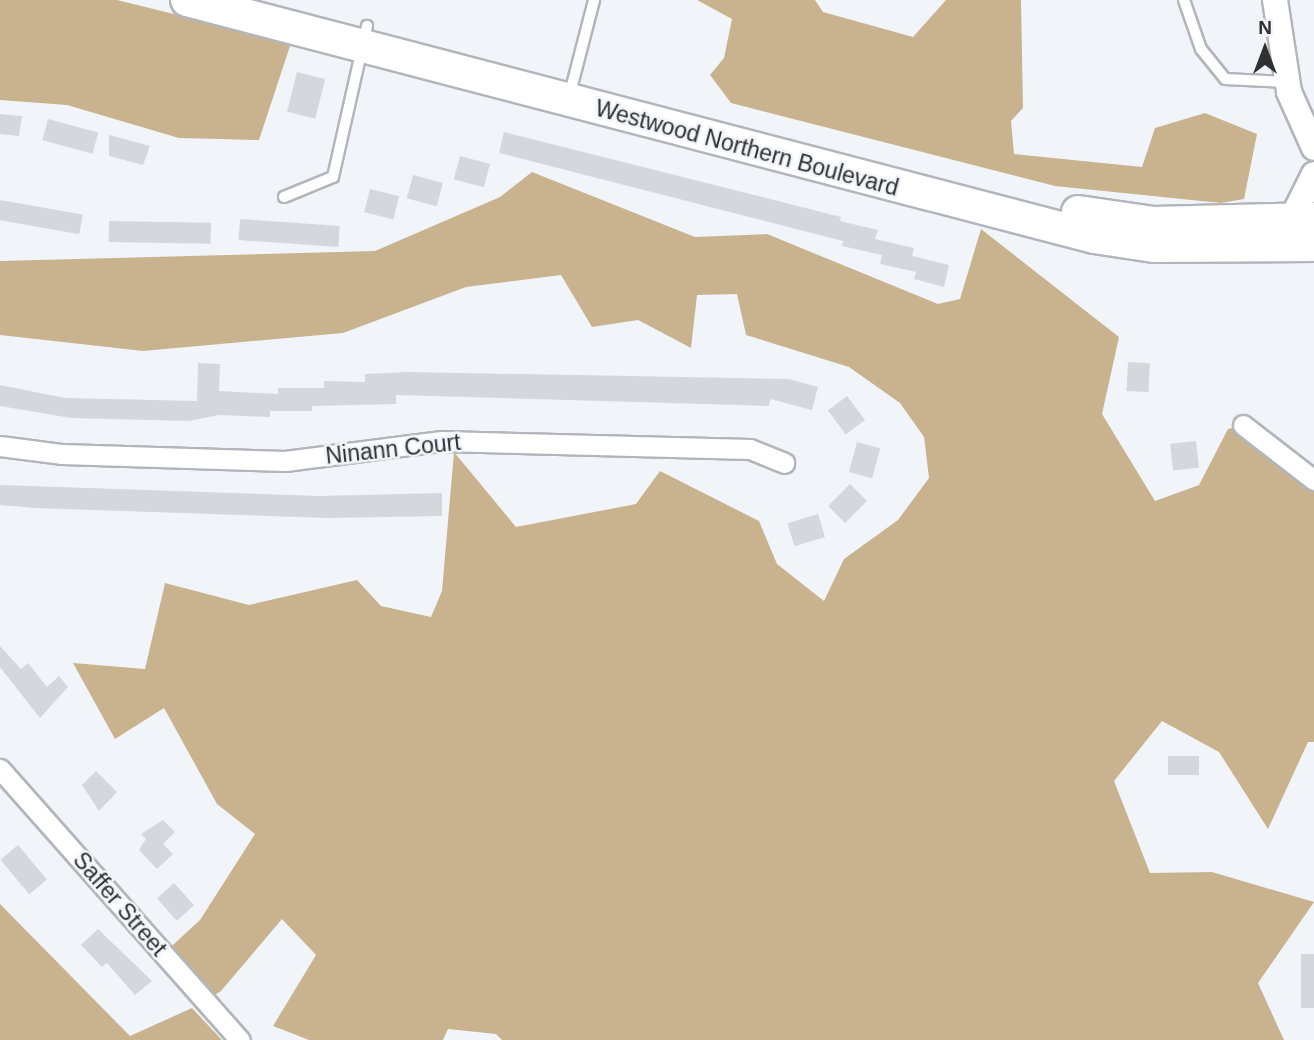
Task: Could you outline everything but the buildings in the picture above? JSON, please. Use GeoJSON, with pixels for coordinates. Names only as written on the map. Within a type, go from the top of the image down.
{"type":"FeatureCollection","features":[{"type":"Feature","properties":{"kind":"main road","name":"Westwood Northern Boulevard"},"geometry":{"type":"LineString","coordinates":[[187,0],[365,37],[570,91],[1094,237],[1154,246],[1314,244]]}},
{"type":"Feature","properties":{"kind":"main road","name":"Westwood Northern Boulevard"},"geometry":{"type":"LineString","coordinates":[[269,0],[365,37]]}},
{"type":"Feature","properties":{"kind":"main road","name":"Westwood Northern Boulevard"},"geometry":{"type":"LineString","coordinates":[[570,91],[1093,216],[1154,223],[1302,220]]}},
{"type":"Feature","properties":{"kind":"street"},"geometry":{"type":"LineString","coordinates":[[1275,0],[1287,82],[1314,148]]}},
{"type":"Feature","properties":{"kind":"street"},"geometry":{"type":"LineString","coordinates":[[1302,220],[1314,174]]}},
{"type":"Feature","properties":{"kind":"street"},"geometry":{"type":"LineString","coordinates":[[1243,425],[1314,480]]}},
{"type":"Feature","properties":{"kind":"street","name":"Ninann Court"},"geometry":{"type":"LineString","coordinates":[[0,446],[62,454],[285,461],[442,441],[750,449],[784,463]]}},
{"type":"Feature","properties":{"kind":"street","name":"Saffer Street"},"geometry":{"type":"LineString","coordinates":[[0,769],[240,1040]]}},
{"type":"Feature","properties":{"kind":"lane"},"geometry":{"type":"LineString","coordinates":[[570,91],[594,0]]}},
{"type":"Feature","properties":{"kind":"lane"},"geometry":{"type":"LineString","coordinates":[[1184,0],[1201,49],[1225,79],[1287,82]]}},
{"type":"Feature","properties":{"kind":"lane"},"geometry":{"type":"LineString","coordinates":[[284,197],[333,177],[365,37]]}},
{"type":"Feature","properties":{"kind":"shaded area"},"geometry":{"type":"Polygon","coordinates":[[[0,0],[117,0],[291,43],[259,140],[179,138],[67,105],[0,100],[0,0]]]}},
{"type":"Feature","properties":{"kind":"shaded area"},"geometry":{"type":"Polygon","coordinates":[[[697,0],[815,0],[823,12],[913,37],[946,0],[1021,0],[1023,108],[1011,121],[1014,154],[1142,167],[1155,128],[1205,113],[1257,134],[1244,199],[1221,203],[1055,186],[731,103],[710,75],[724,58],[732,19],[697,0]]]}},
{"type":"Feature","properties":{"kind":"shaded area"},"geometry":{"type":"Polygon","coordinates":[[[532,172],[695,237],[767,234],[938,304],[960,299],[981,229],[1119,337],[1102,414],[1155,501],[1199,485],[1228,429],[1243,425],[1314,480],[1314,742],[1308,742],[1268,829],[1219,752],[1162,721],[1114,781],[1150,873],[1212,872],[1314,902],[1258,983],[1284,1040],[502,1040],[496,1034],[448,1029],[443,1040],[309,1040],[273,1026],[316,955],[282,919],[221,991],[205,1001],[162,955],[200,920],[255,834],[217,804],[164,708],[115,739],[73,663],[145,669],[165,583],[249,605],[357,580],[381,606],[431,617],[442,591],[454,452],[516,527],[636,504],[660,471],[759,521],[777,564],[824,601],[844,559],[898,520],[929,478],[924,437],[900,403],[849,367],[746,335],[737,294],[697,295],[691,348],[638,320],[592,327],[561,275],[466,287],[343,333],[143,351],[0,335],[0,261],[375,251],[500,197],[532,172]]]}},
{"type":"Feature","properties":{"kind":"shaded area"},"geometry":{"type":"Polygon","coordinates":[[[0,904],[130,1036],[192,1008],[222,1040],[0,1040],[0,904]]]}}]}
